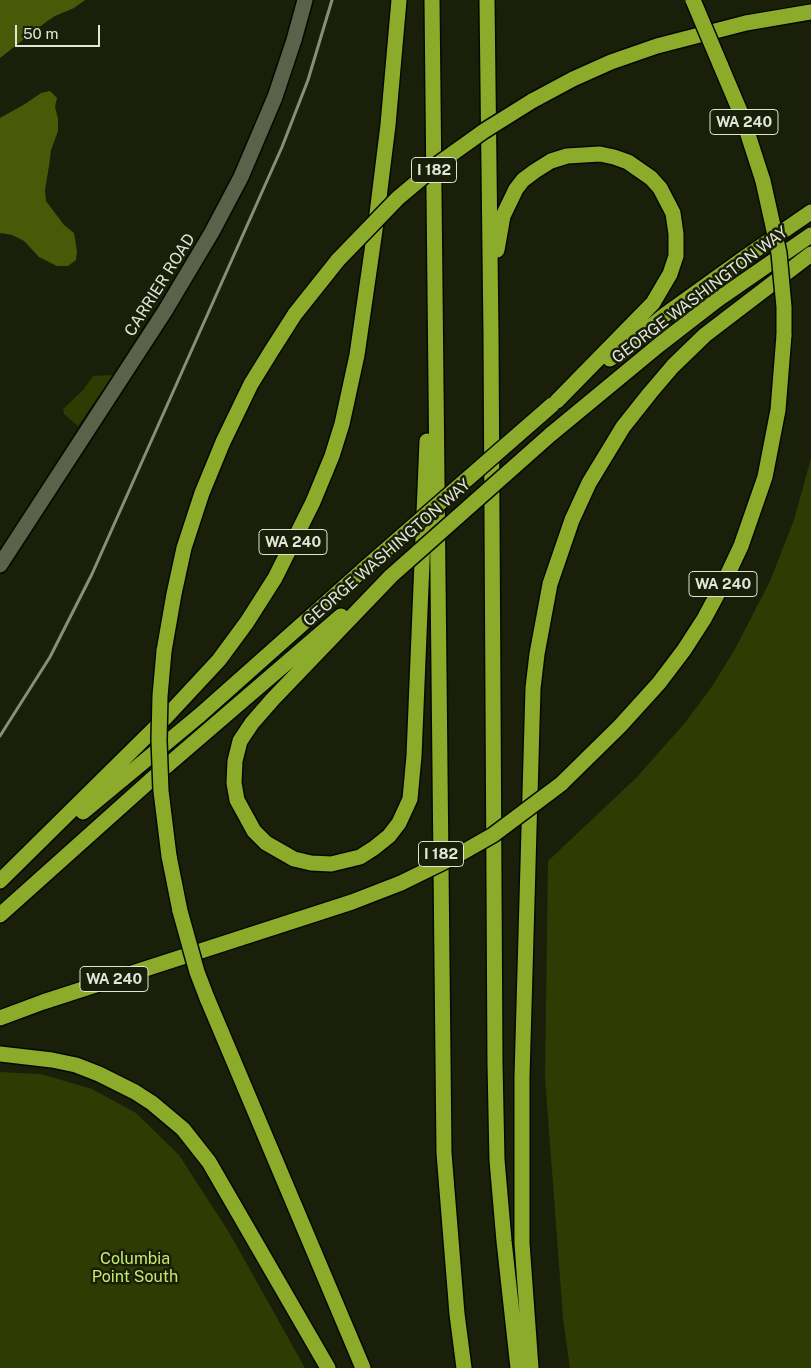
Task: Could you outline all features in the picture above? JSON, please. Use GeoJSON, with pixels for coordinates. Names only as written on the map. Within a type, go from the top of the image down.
{"type":"FeatureCollection","features":[{"type":"Feature","properties":{"kind":"highway","name":"WA 240"},"geometry":{"type":"LineString","coordinates":[[1,881],[166,717],[219,660],[247,622],[275,578],[313,502],[332,456],[342,424],[357,355],[384,153],[399,0]]}},
{"type":"Feature","properties":{"kind":"highway","name":"I 182"},"geometry":{"type":"LineString","coordinates":[[432,0],[444,1154],[457,1314],[464,1368]]}},
{"type":"Feature","properties":{"kind":"highway"},"geometry":{"type":"LineString","coordinates":[[487,0],[497,1160],[518,1368]]}},
{"type":"Feature","properties":{"kind":"highway","name":"WA 240"},"geometry":{"type":"LineString","coordinates":[[0,1018],[61,996],[344,904],[401,883],[458,855],[493,835],[561,784],[620,726],[684,650],[726,580],[741,546],[765,477],[778,410],[784,335],[784,307],[778,253],[763,181],[742,116],[694,0]]}},
{"type":"Feature","properties":{"kind":"highway"},"geometry":{"type":"LineString","coordinates":[[363,1368],[207,998],[188,944],[169,856],[162,806],[159,740],[164,651],[184,548],[202,492],[223,442],[251,384],[295,314],[338,260],[370,226],[418,181],[477,136],[532,101],[610,62],[657,46],[746,22],[811,12]]}},
{"type":"Feature","properties":{"kind":"highway"},"geometry":{"type":"LineString","coordinates":[[491,334],[498,241],[503,216],[511,198],[523,180],[535,170],[551,161],[566,156],[583,154],[600,154],[614,157],[628,162],[651,178],[660,188],[673,213],[676,234],[676,256],[670,274],[653,303],[555,403]]}},
{"type":"Feature","properties":{"kind":"highway","name":"GEORGE WASHINGTON WAY"},"geometry":{"type":"LineString","coordinates":[[1,881],[200,715],[555,403],[666,314],[811,212]]}},
{"type":"Feature","properties":{"kind":"highway","name":"GEORGE WASHINGTON WAY"},"geometry":{"type":"LineString","coordinates":[[0,915],[170,764],[333,623],[391,576],[550,435],[717,300],[811,235]]}},
{"type":"Feature","properties":{"kind":"highway"},"geometry":{"type":"LineString","coordinates":[[531,1368],[522,1243],[522,1077],[533,688],[537,654],[550,584],[569,529],[589,483],[623,427],[674,366],[705,335],[811,254]]}},
{"type":"Feature","properties":{"kind":"highway"},"geometry":{"type":"LineString","coordinates":[[391,576],[279,693],[252,723],[240,741],[235,761],[234,783],[240,807],[254,831],[266,842],[294,859],[311,863],[330,864],[345,862],[360,856],[389,836],[399,823],[410,799],[414,773],[428,424],[435,340]]}},
{"type":"Feature","properties":{"kind":"highway"},"geometry":{"type":"LineString","coordinates":[[0,1054],[52,1060],[76,1065],[99,1074],[152,1103],[183,1129],[210,1162],[328,1368]]}},
{"type":"Feature","properties":{"kind":"street","name":"CARRIER ROAD"},"geometry":{"type":"LineString","coordinates":[[0,565],[165,311],[216,225],[241,177],[274,97],[305,0]]}},
{"type":"Feature","properties":{"kind":"green space"},"geometry":{"type":"Polygon","coordinates":[[[113,375],[78,426],[64,414],[63,409],[83,390],[93,376],[113,375]]]}},
{"type":"Feature","properties":{"kind":"green space"},"geometry":{"type":"Polygon","coordinates":[[[811,458],[811,1368],[570,1368],[563,1319],[545,1077],[548,861],[636,778],[684,724],[713,685],[735,649],[770,581],[794,520],[811,458]]]}},
{"type":"Feature","properties":{"kind":"green space","name":"Columbia Point South"},"geometry":{"type":"Polygon","coordinates":[[[0,1072],[41,1074],[92,1089],[136,1113],[179,1155],[230,1234],[305,1368],[0,1368],[0,1072]]]}},
{"type":"Feature","properties":{"kind":"shaded area"},"geometry":{"type":"Polygon","coordinates":[[[0,0],[85,0],[74,8],[46,22],[0,58],[0,0]]]}},
{"type":"Feature","properties":{"kind":"shaded area"},"geometry":{"type":"Polygon","coordinates":[[[50,91],[57,98],[55,107],[58,131],[51,150],[45,190],[46,201],[64,225],[74,233],[77,251],[76,260],[68,266],[57,266],[39,257],[24,241],[12,235],[0,234],[0,118],[41,93],[50,91]]]}},
{"type":"Feature","properties":{"kind":"railway"},"geometry":{"type":"LineString","coordinates":[[0,736],[50,657],[92,574],[282,147],[308,80],[332,0]]}}]}
